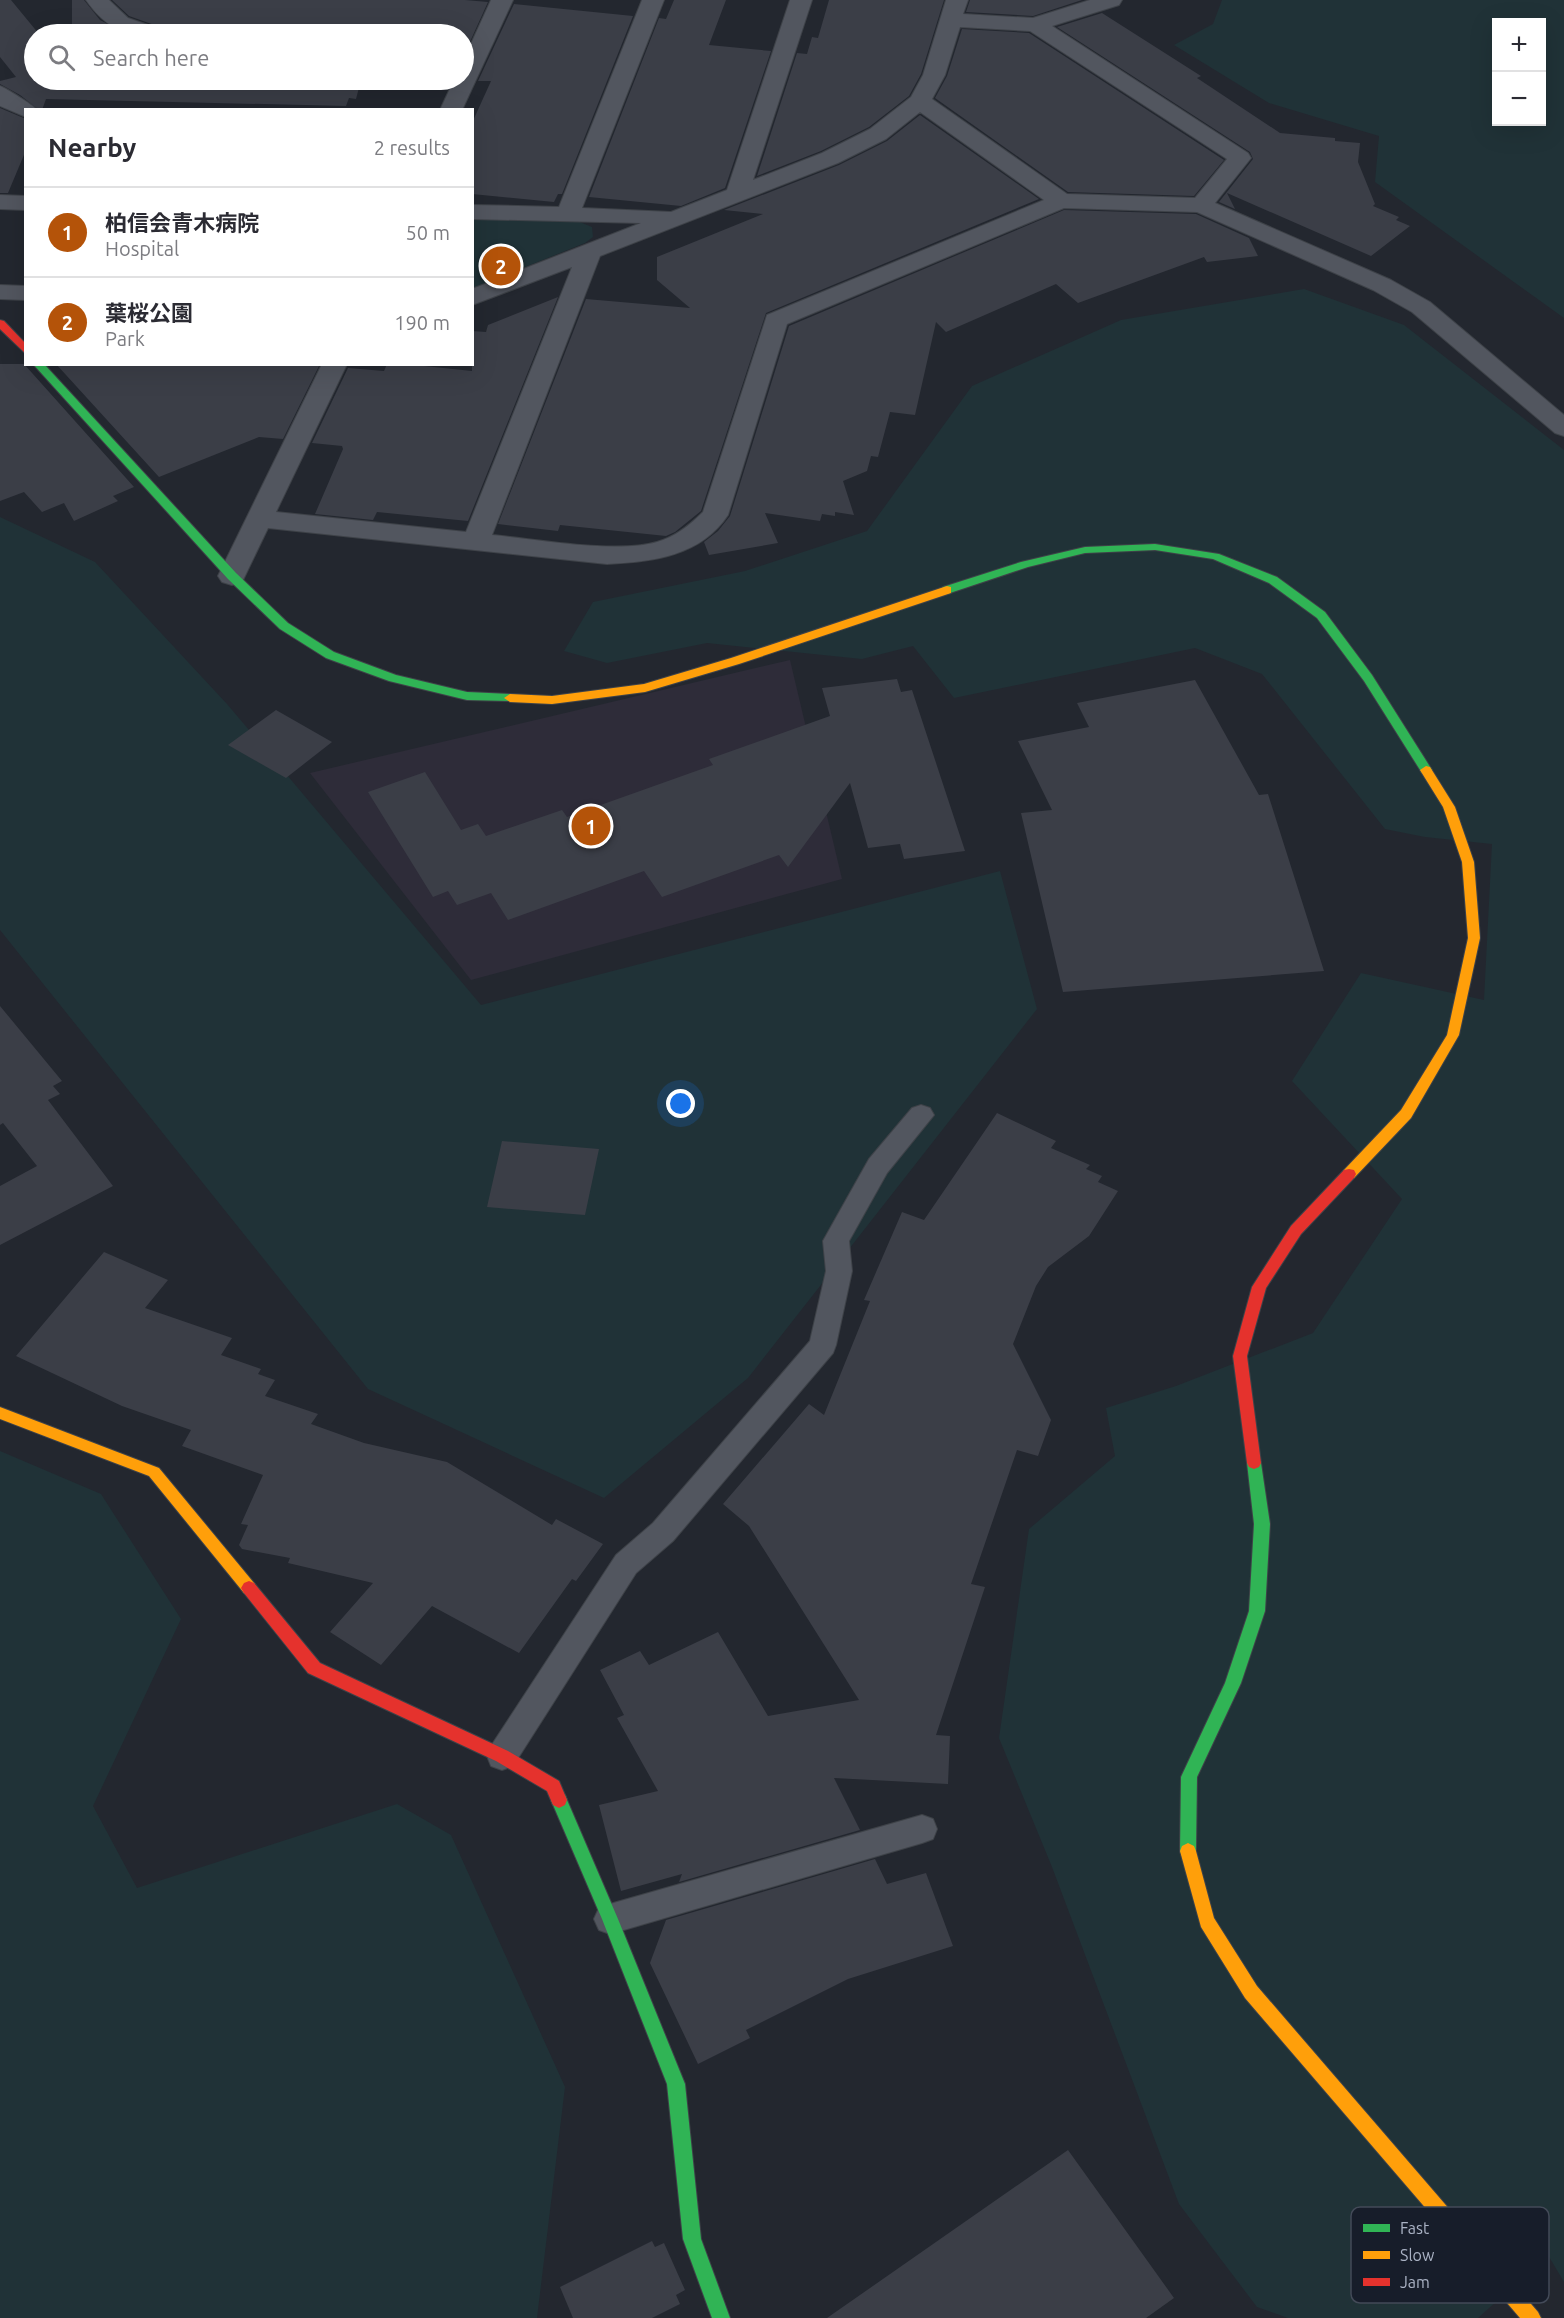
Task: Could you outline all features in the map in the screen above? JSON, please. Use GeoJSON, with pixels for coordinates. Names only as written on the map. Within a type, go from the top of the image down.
{"type":"FeatureCollection","features":[{"type":"Feature","properties":{"kind":"street"},"geometry":{"type":"LineString","coordinates":[[97,0],[115,21],[121,24]]}},
{"type":"Feature","properties":{"kind":"street"},"geometry":{"type":"LineString","coordinates":[[474,42],[502,0]]}},
{"type":"Feature","properties":{"kind":"street"},"geometry":{"type":"LineString","coordinates":[[568,213],[652,0]]}},
{"type":"Feature","properties":{"kind":"street"},"geometry":{"type":"LineString","coordinates":[[737,194],[801,0]]}},
{"type":"Feature","properties":{"kind":"street"},"geometry":{"type":"LineString","coordinates":[[1035,25],[1111,0]]}},
{"type":"Feature","properties":{"kind":"street"},"geometry":{"type":"LineString","coordinates":[[474,297],[830,158],[878,134],[920,101],[934,75],[955,10],[1035,25],[1240,158],[1201,205]]}},
{"type":"Feature","properties":{"kind":"street"},"geometry":{"type":"LineString","coordinates":[[452,108],[458,90]]}},
{"type":"Feature","properties":{"kind":"street"},"geometry":{"type":"LineString","coordinates":[[0,93],[6,100],[24,109]]}},
{"type":"Feature","properties":{"kind":"street"},"geometry":{"type":"LineString","coordinates":[[920,101],[1061,201]]}},
{"type":"Feature","properties":{"kind":"street"},"geometry":{"type":"LineString","coordinates":[[259,519],[607,555],[645,554],[674,547],[699,532],[715,514],[776,320],[1061,201],[1201,205],[1383,285],[1421,307],[1564,428]]}},
{"type":"Feature","properties":{"kind":"street"},"geometry":{"type":"LineString","coordinates":[[0,202],[24,203]]}},
{"type":"Feature","properties":{"kind":"street"},"geometry":{"type":"LineString","coordinates":[[474,212],[675,217]]}},
{"type":"Feature","properties":{"kind":"street"},"geometry":{"type":"LineString","coordinates":[[476,542],[590,251]]}},
{"type":"Feature","properties":{"kind":"street"},"geometry":{"type":"LineString","coordinates":[[0,292],[24,292]]}},
{"type":"Feature","properties":{"kind":"street"},"geometry":{"type":"LineString","coordinates":[[0,323],[24,349]]}},
{"type":"Feature","properties":{"kind":"street"},"geometry":{"type":"LineString","coordinates":[[40,366],[232,576],[284,626],[330,655],[393,678],[467,696],[552,700],[645,688],[735,661],[1024,564],[1085,550],[1155,547],[1215,556],[1273,580],[1321,615],[1368,678],[1449,807],[1468,862],[1474,938],[1454,1035],[1406,1114],[1296,1230],[1259,1287],[1240,1356],[1262,1524],[1257,1611],[1233,1683],[1190,1777],[1187,1846],[1207,1921],[1251,1992],[1436,2207]]}},
{"type":"Feature","properties":{"kind":"street"},"geometry":{"type":"LineString","coordinates":[[232,576],[334,366]]}},
{"type":"Feature","properties":{"kind":"street"},"geometry":{"type":"LineString","coordinates":[[0,1413],[154,1472],[314,1668],[502,1756],[553,1786],[610,1919],[676,2084],[692,2239],[721,2318]]}},
{"type":"Feature","properties":{"kind":"street"},"geometry":{"type":"LineString","coordinates":[[1519,2303],[1532,2318]]}},
{"type":"Feature","properties":{"kind":"lane"},"geometry":{"type":"LineString","coordinates":[[502,1756],[626,1564],[663,1532],[823,1345],[839,1271],[836,1241],[878,1166],[921,1115]]}},
{"type":"Feature","properties":{"kind":"lane"},"geometry":{"type":"LineString","coordinates":[[610,1919],[922,1829]]}},
{"type":"Feature","properties":{"kind":"shaded area"},"geometry":{"type":"Polygon","coordinates":[[[1222,0],[1564,0],[1564,318],[1375,182],[1379,136],[1269,103],[1174,45],[1213,24],[1222,0]]]}},
{"type":"Feature","properties":{"kind":"shaded area"},"geometry":{"type":"Polygon","coordinates":[[[474,217],[577,221],[592,227],[593,237],[585,243],[474,288],[474,217]]]}},
{"type":"Feature","properties":{"kind":"shaded area"},"geometry":{"type":"Polygon","coordinates":[[[1304,289],[1404,325],[1564,450],[1564,2282],[1549,2257],[1549,2207],[1351,2207],[1351,2303],[1495,2303],[1478,2318],[1288,2318],[1257,2307],[1179,2204],[1052,1867],[999,1738],[1029,1529],[1115,1456],[1106,1408],[1176,1386],[1313,1333],[1402,1199],[1292,1081],[1361,973],[1484,1000],[1492,844],[1425,837],[1385,829],[1262,674],[1195,648],[954,698],[913,646],[862,659],[707,643],[607,663],[564,651],[593,602],[745,571],[867,531],[972,386],[1121,320],[1304,289]]]}},
{"type":"Feature","properties":{"kind":"shaded area"},"geometry":{"type":"Polygon","coordinates":[[[0,517],[95,562],[227,704],[481,1005],[1000,871],[1037,1009],[748,1378],[604,1498],[368,1389],[0,930],[0,517]]]}},
{"type":"Feature","properties":{"kind":"shaded area"},"geometry":{"type":"Polygon","coordinates":[[[790,660],[842,879],[471,980],[310,773],[790,660]]]}},
{"type":"Feature","properties":{"kind":"shaded area"},"geometry":{"type":"Polygon","coordinates":[[[0,1451],[101,1494],[181,1619],[93,1806],[137,1888],[397,1804],[451,1835],[565,2087],[537,2318],[0,2318],[0,1451]]]}},
{"type":"Feature","properties":{"kind":"building"},"geometry":{"type":"Polygon","coordinates":[[[0,0],[11,0],[31,24],[24,24],[24,90],[358,90],[356,99],[349,98],[346,106],[46,99],[43,108],[36,108],[20,95],[0,84],[0,81],[16,77],[0,57],[0,0]]]}},
{"type":"Feature","properties":{"kind":"building"},"geometry":{"type":"Polygon","coordinates":[[[72,0],[84,0],[100,20],[108,24],[72,24],[72,0]]]}},
{"type":"Feature","properties":{"kind":"building"},"geometry":{"type":"Polygon","coordinates":[[[112,0],[465,0],[488,2],[474,33],[474,24],[152,24],[129,16],[112,0]]]}},
{"type":"Feature","properties":{"kind":"building"},"geometry":{"type":"Polygon","coordinates":[[[674,0],[726,0],[709,45],[771,51],[725,188],[681,206],[589,197],[659,18],[666,19],[674,0]]]}},
{"type":"Feature","properties":{"kind":"building"},"geometry":{"type":"Polygon","coordinates":[[[829,0],[944,0],[921,74],[909,96],[869,127],[821,151],[757,176],[797,53],[807,54],[812,37],[818,38],[829,0]]]}},
{"type":"Feature","properties":{"kind":"building"},"geometry":{"type":"Polygon","coordinates":[[[970,0],[1082,0],[1033,16],[966,12],[970,0]]]}},
{"type":"Feature","properties":{"kind":"building"},"geometry":{"type":"Polygon","coordinates":[[[514,4],[633,16],[562,194],[558,194],[554,202],[474,194],[474,119],[491,81],[478,81],[514,4]]]}},
{"type":"Feature","properties":{"kind":"building"},"geometry":{"type":"Polygon","coordinates":[[[1102,13],[1201,76],[1197,78],[1280,133],[1335,138],[1335,141],[1360,143],[1358,162],[1375,204],[1373,206],[1399,217],[1396,220],[1410,226],[1371,256],[1227,193],[1235,209],[1219,202],[1253,159],[1250,152],[1057,27],[1102,13]]]}},
{"type":"Feature","properties":{"kind":"building"},"geometry":{"type":"Polygon","coordinates":[[[962,29],[1029,33],[1224,160],[1194,196],[1068,192],[935,98],[947,76],[962,29]]]}},
{"type":"Feature","properties":{"kind":"building"},"geometry":{"type":"Polygon","coordinates":[[[0,108],[24,118],[24,155],[8,193],[0,193],[0,108]]]}},
{"type":"Feature","properties":{"kind":"building"},"geometry":{"type":"Polygon","coordinates":[[[920,115],[1039,199],[766,313],[701,511],[675,532],[666,536],[560,525],[558,531],[498,524],[586,299],[690,308],[657,280],[657,257],[763,214],[724,210],[839,165],[887,141],[920,115]]]}},
{"type":"Feature","properties":{"kind":"building"},"geometry":{"type":"Polygon","coordinates":[[[1064,210],[1196,214],[1249,238],[1258,256],[1207,262],[1204,257],[1078,303],[1056,284],[946,332],[936,322],[915,415],[890,412],[878,457],[871,456],[867,471],[843,481],[854,515],[835,512],[835,516],[822,514],[820,521],[765,513],[778,543],[709,555],[704,542],[718,531],[730,516],[789,326],[1064,210]]]}},
{"type":"Feature","properties":{"kind":"building"},"geometry":{"type":"Polygon","coordinates":[[[558,297],[468,521],[377,512],[373,520],[315,514],[343,449],[342,446],[312,443],[348,368],[384,371],[386,366],[424,366],[472,371],[474,331],[486,332],[488,325],[558,297]]]}},
{"type":"Feature","properties":{"kind":"building"},"geometry":{"type":"Polygon","coordinates":[[[0,364],[24,364],[134,487],[113,496],[118,501],[74,521],[64,503],[42,512],[24,492],[0,501],[0,364]]]}},
{"type":"Feature","properties":{"kind":"building"},"geometry":{"type":"Polygon","coordinates":[[[58,366],[319,366],[283,439],[259,437],[159,477],[58,366]]]}},
{"type":"Feature","properties":{"kind":"building"},"geometry":{"type":"Polygon","coordinates":[[[897,679],[901,692],[912,690],[965,851],[904,859],[900,844],[868,848],[850,783],[788,867],[779,855],[662,897],[644,871],[508,920],[491,893],[457,905],[448,891],[433,897],[368,792],[425,772],[461,830],[478,824],[486,836],[562,810],[567,817],[713,765],[709,759],[830,716],[822,688],[897,679]]]}},
{"type":"Feature","properties":{"kind":"building"},"geometry":{"type":"Polygon","coordinates":[[[1195,680],[1259,795],[1268,794],[1324,971],[1063,992],[1021,813],[1052,810],[1018,741],[1089,727],[1077,703],[1195,680]]]}},
{"type":"Feature","properties":{"kind":"building"},"geometry":{"type":"Polygon","coordinates":[[[276,710],[332,742],[286,778],[228,745],[276,710]]]}},
{"type":"Feature","properties":{"kind":"building"},"geometry":{"type":"Polygon","coordinates":[[[0,1006],[62,1081],[53,1086],[60,1094],[48,1100],[113,1186],[0,1245],[0,1186],[37,1166],[3,1123],[0,1125],[0,1006]]]}},
{"type":"Feature","properties":{"kind":"building"},"geometry":{"type":"Polygon","coordinates":[[[997,1113],[1056,1141],[1051,1148],[1090,1165],[1086,1169],[1102,1176],[1098,1182],[1118,1191],[1089,1236],[1048,1267],[1036,1286],[1013,1344],[1051,1420],[1038,1456],[1017,1450],[971,1584],[985,1587],[936,1735],[950,1736],[948,1784],[834,1778],[860,1830],[679,1882],[682,1874],[621,1891],[599,1805],[658,1791],[617,1718],[624,1715],[600,1670],[640,1651],[649,1665],[718,1632],[768,1716],[859,1700],[749,1526],[723,1504],[809,1404],[824,1415],[870,1301],[864,1300],[902,1212],[924,1220],[997,1113]]]}},
{"type":"Feature","properties":{"kind":"building"},"geometry":{"type":"Polygon","coordinates":[[[502,1141],[599,1149],[585,1215],[487,1207],[502,1141]]]}},
{"type":"Feature","properties":{"kind":"building"},"geometry":{"type":"Polygon","coordinates":[[[104,1252],[168,1280],[145,1308],[232,1338],[221,1355],[261,1369],[258,1374],[275,1380],[265,1396],[318,1414],[311,1424],[364,1443],[447,1462],[552,1525],[556,1519],[603,1544],[576,1581],[572,1579],[519,1653],[432,1606],[381,1665],[330,1632],[373,1583],[288,1563],[290,1558],[242,1549],[239,1545],[248,1525],[241,1524],[263,1475],[182,1446],[191,1430],[122,1406],[16,1356],[104,1252]]]}},
{"type":"Feature","properties":{"kind":"building"},"geometry":{"type":"Polygon","coordinates":[[[875,1859],[887,1884],[926,1873],[953,1946],[848,1979],[746,2030],[750,2038],[698,2064],[650,1963],[666,1920],[875,1859]]]}},
{"type":"Feature","properties":{"kind":"building"},"geometry":{"type":"Polygon","coordinates":[[[1068,2150],[1174,2298],[1146,2318],[827,2318],[1068,2150]]]}},
{"type":"Feature","properties":{"kind":"building"},"geometry":{"type":"Polygon","coordinates":[[[652,2241],[655,2247],[664,2243],[685,2290],[676,2295],[680,2304],[652,2318],[573,2318],[560,2287],[652,2241]]]}},
{"type":"Feature","properties":{"kind":"traffic: fast"},"geometry":{"type":"LineString","coordinates":[[40,366],[232,576],[284,626],[330,655],[393,678],[467,696],[510,698]]}},
{"type":"Feature","properties":{"kind":"traffic: fast"},"geometry":{"type":"LineString","coordinates":[[947,590],[1025,564],[1085,550],[1155,547],[1215,556],[1273,580],[1321,615],[1368,678],[1426,770]]}},
{"type":"Feature","properties":{"kind":"traffic: fast"},"geometry":{"type":"LineString","coordinates":[[1188,1851],[1189,1777],[1233,1683],[1257,1611],[1262,1524],[1254,1463]]}},
{"type":"Feature","properties":{"kind":"traffic: fast"},"geometry":{"type":"LineString","coordinates":[[559,1800],[610,1919],[676,2084],[692,2239],[721,2318]]}},
{"type":"Feature","properties":{"kind":"traffic: slow"},"geometry":{"type":"LineString","coordinates":[[510,698],[552,700],[645,688],[735,661],[947,590]]}},
{"type":"Feature","properties":{"kind":"traffic: slow"},"geometry":{"type":"LineString","coordinates":[[1349,1174],[1406,1114],[1453,1035],[1474,938],[1468,862],[1449,807],[1426,770]]}},
{"type":"Feature","properties":{"kind":"traffic: slow"},"geometry":{"type":"LineString","coordinates":[[0,1413],[154,1472],[249,1588]]}},
{"type":"Feature","properties":{"kind":"traffic: slow"},"geometry":{"type":"LineString","coordinates":[[1188,1851],[1207,1921],[1251,1992],[1436,2207]]}},
{"type":"Feature","properties":{"kind":"traffic: slow"},"geometry":{"type":"LineString","coordinates":[[1519,2303],[1532,2318]]}},
{"type":"Feature","properties":{"kind":"traffic: jam"},"geometry":{"type":"LineString","coordinates":[[0,323],[24,349]]}},
{"type":"Feature","properties":{"kind":"traffic: jam"},"geometry":{"type":"LineString","coordinates":[[1254,1463],[1240,1356],[1259,1287],[1296,1230],[1349,1174]]}},
{"type":"Feature","properties":{"kind":"traffic: jam"},"geometry":{"type":"LineString","coordinates":[[249,1588],[314,1668],[502,1756],[553,1786],[559,1800]]}},
{"type":"Feature","properties":{"kind":"place","name":"葉桜公園"},"geometry":{"type":"Point","coordinates":[501,266]}},
{"type":"Feature","properties":{"kind":"place","name":"柏信会青木病院"},"geometry":{"type":"Point","coordinates":[591,826]}}]}
